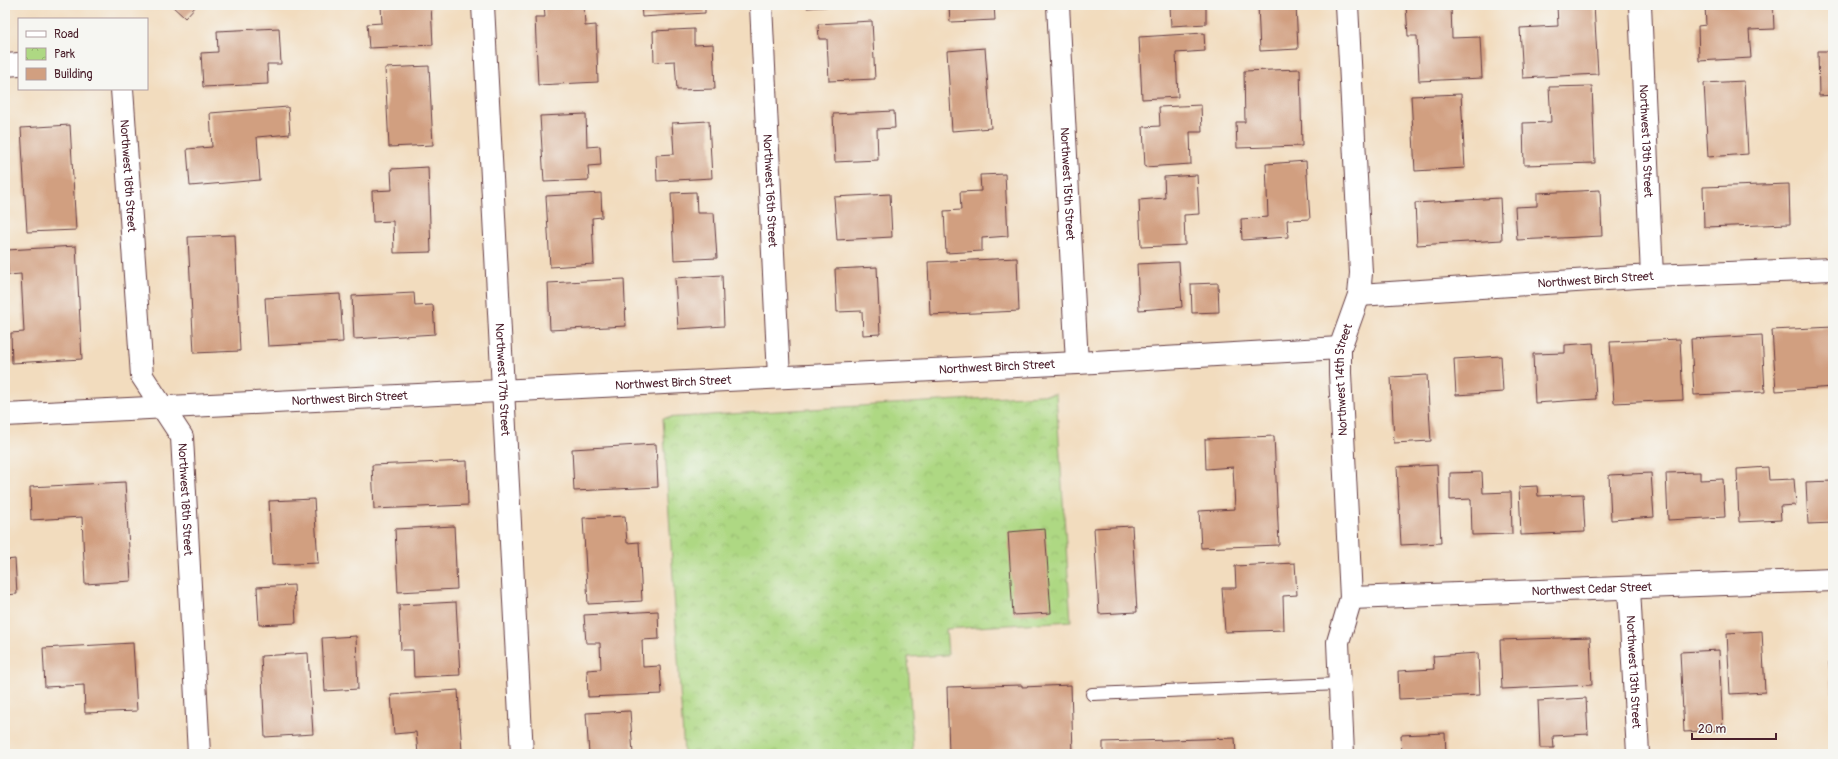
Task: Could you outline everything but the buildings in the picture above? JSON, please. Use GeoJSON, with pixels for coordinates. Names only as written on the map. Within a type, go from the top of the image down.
{"type":"FeatureCollection","features":[{"type":"Feature","properties":{"kind":"street","name":"Northwest 17th Street"},"geometry":{"type":"LineString","coordinates":[[483,5],[522,754]]}},
{"type":"Feature","properties":{"kind":"street","name":"Northwest 16th Street"},"geometry":{"type":"LineString","coordinates":[[761,5],[779,377]]}},
{"type":"Feature","properties":{"kind":"street","name":"Northwest 15th Street"},"geometry":{"type":"LineString","coordinates":[[1058,5],[1076,363]]}},
{"type":"Feature","properties":{"kind":"street","name":"Northwest 14th Street"},"geometry":{"type":"LineString","coordinates":[[1343,754],[1338,642],[1351,598],[1340,348],[1359,296],[1361,273],[1347,5]]}},
{"type":"Feature","properties":{"kind":"street","name":"Northwest 13th Street"},"geometry":{"type":"LineString","coordinates":[[1640,5],[1652,276]]}},
{"type":"Feature","properties":{"kind":"street"},"geometry":{"type":"LineString","coordinates":[[5,65],[18,64]]}},
{"type":"Feature","properties":{"kind":"street","name":"Northwest 18th Street"},"geometry":{"type":"LineString","coordinates":[[122,90],[142,376],[160,407],[182,437],[198,754]]}},
{"type":"Feature","properties":{"kind":"street","name":"Northwest Birch Street"},"geometry":{"type":"LineString","coordinates":[[1359,296],[1652,276],[1833,269]]}},
{"type":"Feature","properties":{"kind":"street","name":"Northwest Birch Street"},"geometry":{"type":"LineString","coordinates":[[5,415],[1076,363],[1340,348]]}},
{"type":"Feature","properties":{"kind":"street","name":"Northwest Cedar Street"},"geometry":{"type":"LineString","coordinates":[[1351,598],[1629,589],[1833,580]]}},
{"type":"Feature","properties":{"kind":"street","name":"Northwest 13th Street"},"geometry":{"type":"LineString","coordinates":[[1629,589],[1638,754]]}},
{"type":"Feature","properties":{"kind":"lane"},"geometry":{"type":"LineString","coordinates":[[1092,694],[1340,684]]}},
{"type":"Feature","properties":{"kind":"green space"},"geometry":{"type":"Polygon","coordinates":[[[1056,394],[1071,621],[946,629],[948,655],[908,657],[913,754],[684,754],[663,418],[1056,394]]]}}]}
